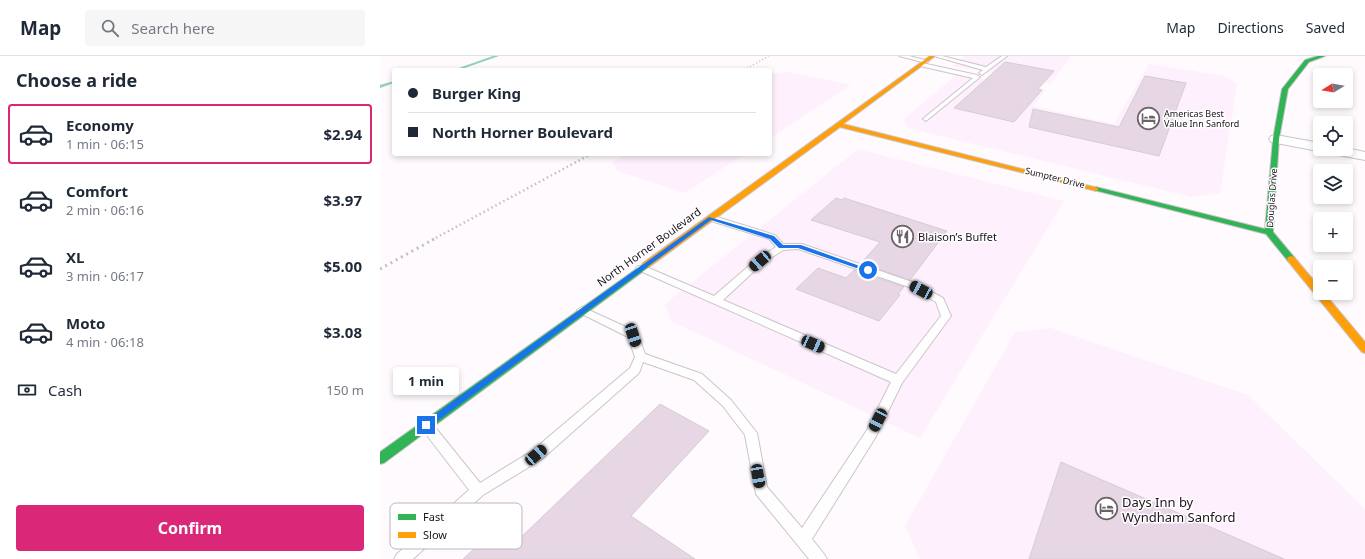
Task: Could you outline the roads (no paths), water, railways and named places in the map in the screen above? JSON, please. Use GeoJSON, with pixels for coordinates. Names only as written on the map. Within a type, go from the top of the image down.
{"type":"FeatureCollection","features":[{"type":"Feature","properties":{"kind":"street","name":"Douglas Drive"},"geometry":{"type":"LineString","coordinates":[[1322,56],[1307,61],[1285,89],[1276,139],[1269,232],[1365,349]]}},
{"type":"Feature","properties":{"kind":"street","name":"North Horner Boulevard"},"geometry":{"type":"LineString","coordinates":[[380,459],[582,310],[840,125],[929,59]]}},
{"type":"Feature","properties":{"kind":"street","name":"Sumpter Drive"},"geometry":{"type":"LineString","coordinates":[[840,125],[1269,232]]}},
{"type":"Feature","properties":{"kind":"street"},"geometry":{"type":"LineString","coordinates":[[1276,139],[1313,146]]}},
{"type":"Feature","properties":{"kind":"street"},"geometry":{"type":"LineString","coordinates":[[1353,154],[1365,156]]}},
{"type":"Feature","properties":{"kind":"lane"},"geometry":{"type":"LineString","coordinates":[[901,56],[929,59],[987,69]]}},
{"type":"Feature","properties":{"kind":"lane"},"geometry":{"type":"LineString","coordinates":[[926,119],[1005,56]]}},
{"type":"Feature","properties":{"kind":"lane"},"geometry":{"type":"LineString","coordinates":[[929,59],[977,77]]}},
{"type":"Feature","properties":{"kind":"lane"},"geometry":{"type":"LineString","coordinates":[[711,218],[772,237],[781,247]]}},
{"type":"Feature","properties":{"kind":"lane"},"geometry":{"type":"LineString","coordinates":[[715,301],[760,261],[781,247],[799,246],[912,285],[940,300],[946,316],[898,380],[871,434],[803,539]]}},
{"type":"Feature","properties":{"kind":"lane"},"geometry":{"type":"LineString","coordinates":[[641,268],[898,380]]}},
{"type":"Feature","properties":{"kind":"lane"},"geometry":{"type":"LineString","coordinates":[[465,503],[478,491],[536,455],[635,370],[640,357],[633,335],[582,310]]}},
{"type":"Feature","properties":{"kind":"lane"},"geometry":{"type":"LineString","coordinates":[[640,357],[698,377],[727,403],[751,433],[761,490],[819,559]]}},
{"type":"Feature","properties":{"kind":"lane"},"geometry":{"type":"LineString","coordinates":[[426,425],[478,491]]}},
{"type":"Feature","properties":{"kind":"lane"},"geometry":{"type":"LineString","coordinates":[[402,559],[413,549]]}},
{"type":"Feature","properties":{"kind":"waterway"},"geometry":{"type":"LineString","coordinates":[[461,68],[497,56]]}},
{"type":"Feature","properties":{"kind":"waterway"},"geometry":{"type":"LineString","coordinates":[[380,87],[392,83]]}},
{"type":"Feature","properties":{"kind":"railway"},"geometry":{"type":"LineString","coordinates":[[748,68],[769,56]]}},
{"type":"Feature","properties":{"kind":"railway"},"geometry":{"type":"LineString","coordinates":[[432,240],[587,156]]}},
{"type":"Feature","properties":{"kind":"railway"},"geometry":{"type":"LineString","coordinates":[[380,269],[434,239]]}},
{"type":"Feature","properties":{"kind":"place","name":"Americas Best Value Inn Sanford"},"geometry":{"type":"Point","coordinates":[1148,119]}},
{"type":"Feature","properties":{"kind":"place","name":"Blaison’s Buffet"},"geometry":{"type":"Point","coordinates":[903,237]}},
{"type":"Feature","properties":{"kind":"place","name":"Days Inn by Wyndham Sanford"},"geometry":{"type":"Point","coordinates":[1107,509]}}]}
